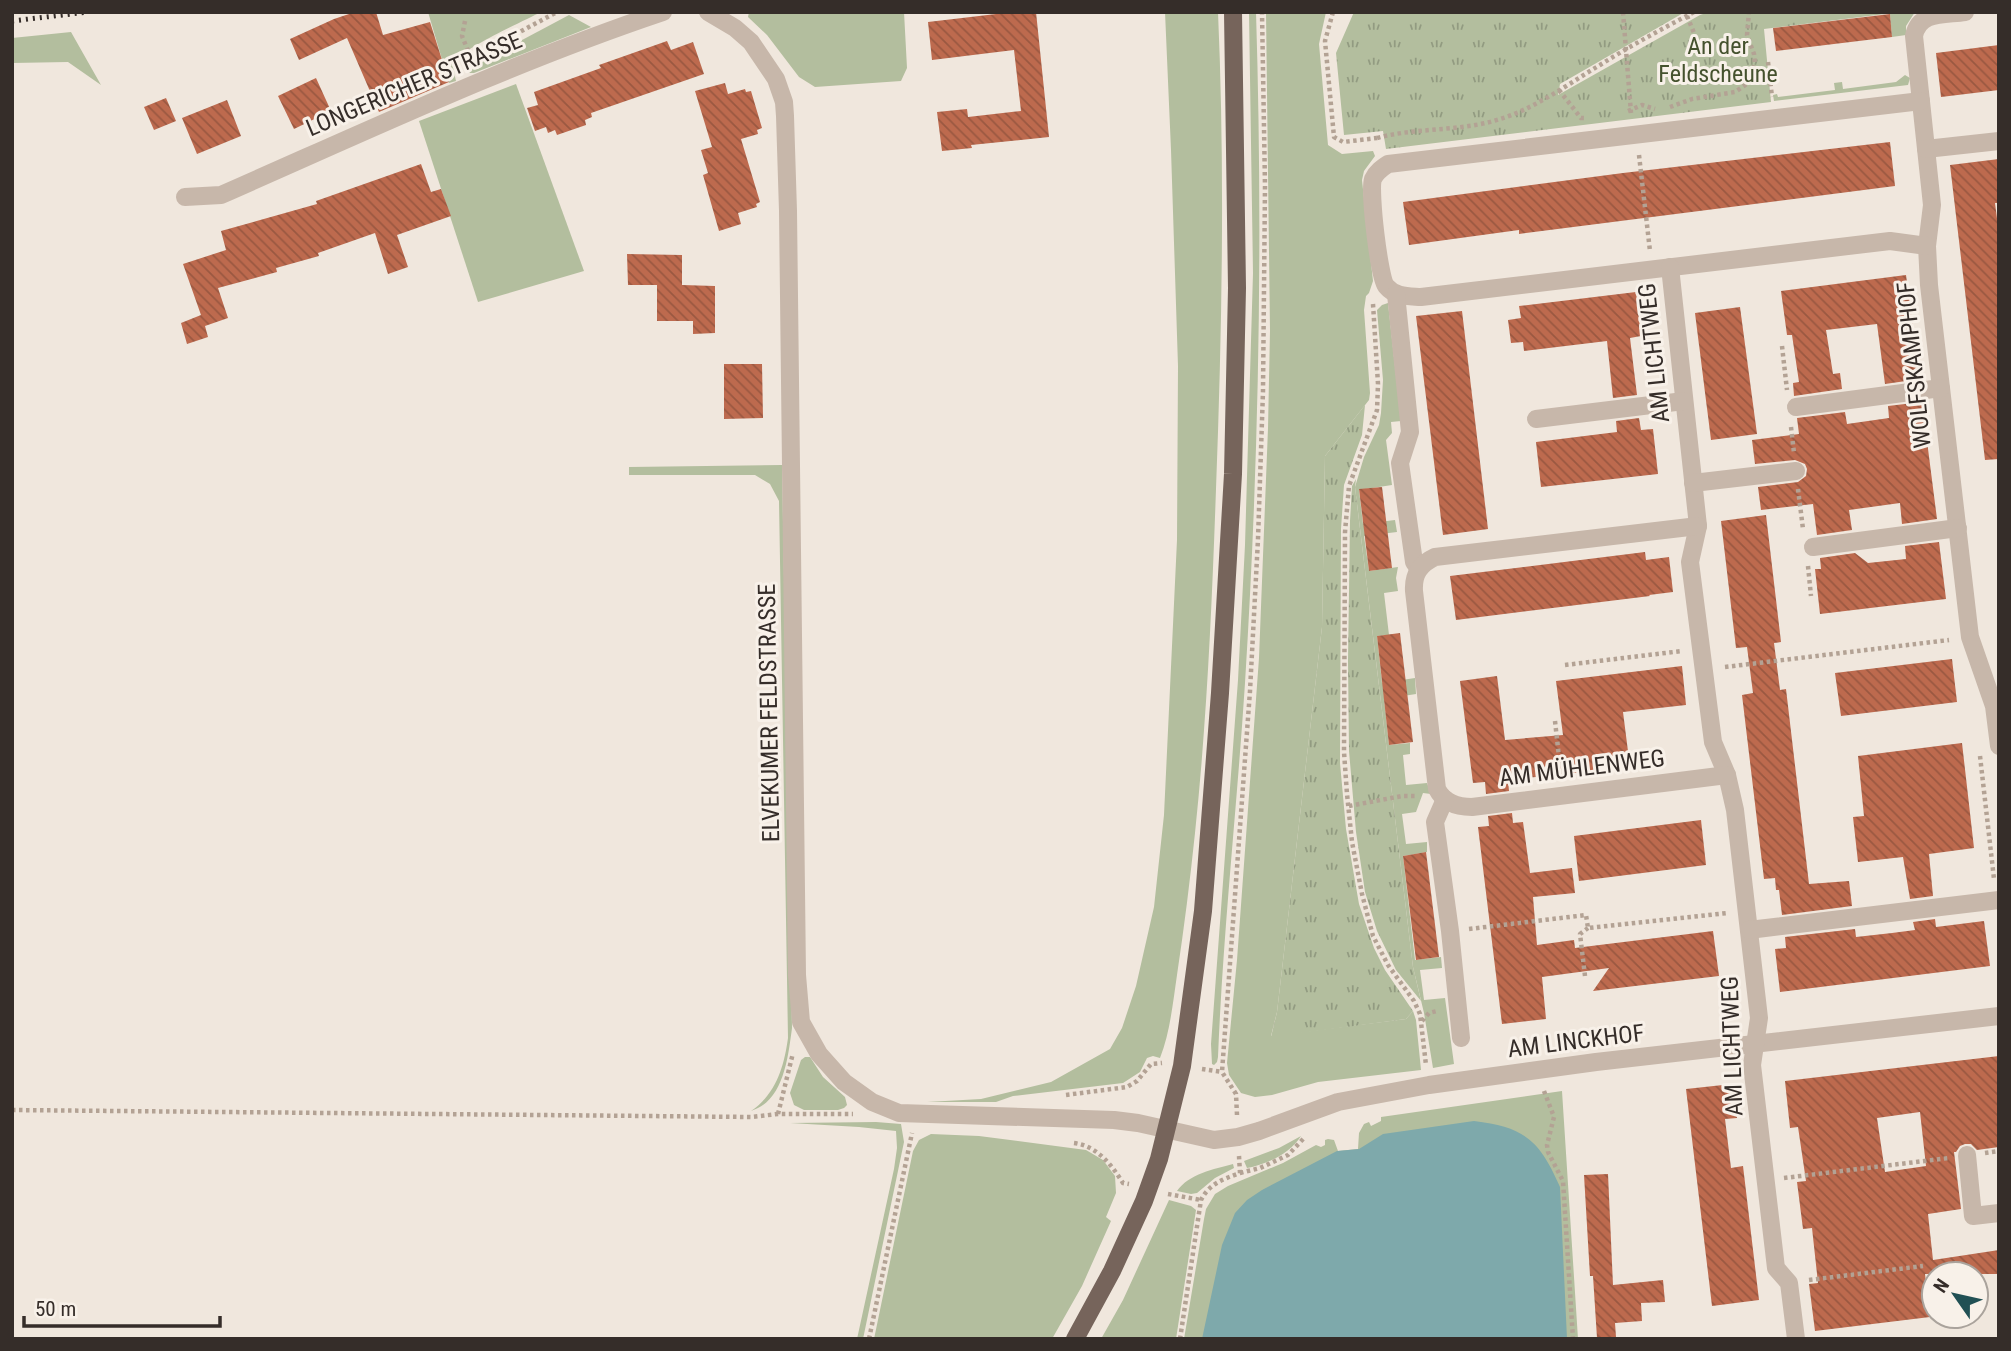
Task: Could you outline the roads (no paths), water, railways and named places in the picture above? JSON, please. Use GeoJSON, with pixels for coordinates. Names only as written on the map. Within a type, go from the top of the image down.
{"type":"FeatureCollection","features":[{"type":"Feature","properties":{"kind":"main road"},"geometry":{"type":"LineString","coordinates":[[1075,1339],[1112,1271],[1148,1189],[1167,1129],[1182,1066],[1203,911],[1229,550],[1237,288],[1233,12]]}},
{"type":"Feature","properties":{"kind":"street","name":"LONGERICHER STRASSE"},"geometry":{"type":"LineString","coordinates":[[185,197],[221,195],[466,86],[663,12]]}},
{"type":"Feature","properties":{"kind":"street","name":"WOLFSKAMPHOF"},"geometry":{"type":"LineString","coordinates":[[1965,12],[1924,19],[1918,23],[1914,36],[1932,205],[1927,246],[1929,285],[1970,638],[1994,706],[1999,746]]}},
{"type":"Feature","properties":{"kind":"street","name":"ELVEKUMER FELDSTRASSE"},"geometry":{"type":"LineString","coordinates":[[715,16],[743,35],[762,56],[776,79],[784,102],[797,975],[801,1022],[819,1054],[844,1082],[872,1102],[899,1112],[1114,1120],[1167,1129]]}},
{"type":"Feature","properties":{"kind":"street"},"geometry":{"type":"LineString","coordinates":[[1670,267],[1421,297],[1396,294],[1385,285],[1380,272],[1372,186],[1377,173],[1388,164],[1921,101]]}},
{"type":"Feature","properties":{"kind":"street"},"geometry":{"type":"LineString","coordinates":[[1926,149],[1999,141]]}},
{"type":"Feature","properties":{"kind":"street","name":"AM LICHTWEG"},"geometry":{"type":"LineString","coordinates":[[1796,1339],[1789,1283],[1776,1268],[1752,1065],[1759,1018],[1735,810],[1727,775],[1713,742],[1690,562],[1698,526],[1670,267],[1890,241],[1927,246]]}},
{"type":"Feature","properties":{"kind":"street"},"geometry":{"type":"LineString","coordinates":[[1396,294],[1410,432],[1400,463],[1414,562],[1419,569]]}},
{"type":"Feature","properties":{"kind":"street"},"geometry":{"type":"LineString","coordinates":[[1796,407],[1941,388]]}},
{"type":"Feature","properties":{"kind":"street"},"geometry":{"type":"LineString","coordinates":[[1536,419],[1684,401]]}},
{"type":"Feature","properties":{"kind":"street"},"geometry":{"type":"LineString","coordinates":[[1693,483],[1796,471]]}},
{"type":"Feature","properties":{"kind":"street"},"geometry":{"type":"LineString","coordinates":[[1461,1038],[1435,822],[1445,799],[1437,789],[1414,591],[1419,569],[1435,557],[1698,526]]}},
{"type":"Feature","properties":{"kind":"street"},"geometry":{"type":"LineString","coordinates":[[1813,547],[1958,528]]}},
{"type":"Feature","properties":{"kind":"street","name":"AM MÜHLENWEG"},"geometry":{"type":"LineString","coordinates":[[1445,799],[1457,806],[1472,807],[1727,775]]}},
{"type":"Feature","properties":{"kind":"street"},"geometry":{"type":"LineString","coordinates":[[1749,930],[1998,901]]}},
{"type":"Feature","properties":{"kind":"street","name":"AM LINCKHOF"},"geometry":{"type":"LineString","coordinates":[[1167,1129],[1214,1140],[1238,1137],[1259,1132],[1338,1102],[1429,1086],[1596,1062],[1999,1016]]}},
{"type":"Feature","properties":{"kind":"street"},"geometry":{"type":"LineString","coordinates":[[1967,1156],[1973,1216],[1999,1213]]}},
{"type":"Feature","properties":{"kind":"water"},"geometry":{"type":"Polygon","coordinates":[[[1474,1121],[1506,1127],[1529,1139],[1545,1158],[1560,1187],[1567,1339],[1202,1339],[1222,1245],[1235,1213],[1247,1200],[1337,1151],[1359,1149],[1383,1134],[1474,1121]]]}},
{"type":"Feature","properties":{"kind":"railway"},"geometry":{"type":"LineString","coordinates":[[12,21],[88,12]]}},
{"type":"Feature","properties":{"kind":"park label","name":"An der Feldscheune"},"geometry":{"type":"Point","coordinates":[1718,60]}}]}
